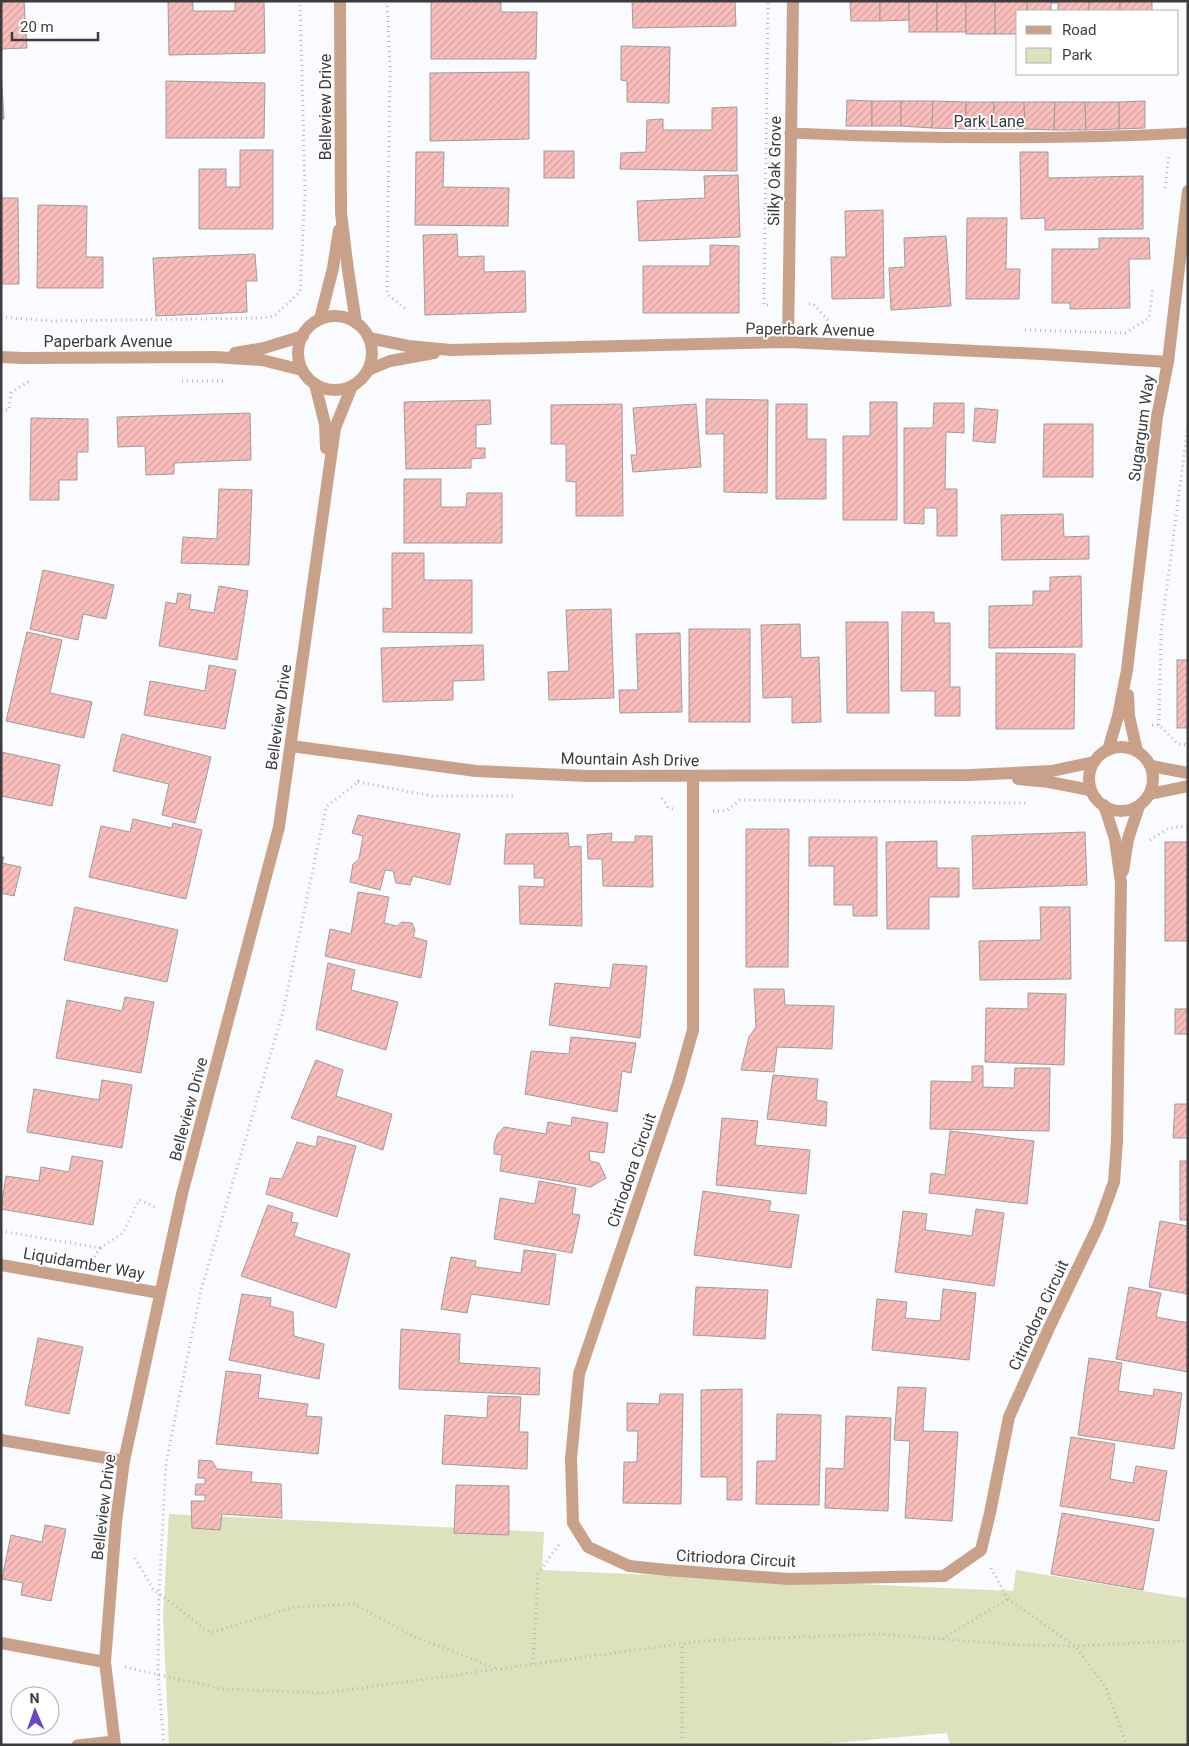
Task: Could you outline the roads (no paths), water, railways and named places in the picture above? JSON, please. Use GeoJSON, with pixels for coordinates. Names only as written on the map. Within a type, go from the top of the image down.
{"type":"FeatureCollection","features":[{"type":"Feature","properties":{"kind":"street","name":"Belleview Drive"},"geometry":{"type":"LineString","coordinates":[[340,1],[342,213],[356,323]]}},
{"type":"Feature","properties":{"kind":"street","name":"Silky Oak Grove"},"geometry":{"type":"LineString","coordinates":[[788,342],[793,1]]}},
{"type":"Feature","properties":{"kind":"street","name":"Sugargum Way"},"geometry":{"type":"LineString","coordinates":[[1108,750],[1118,716],[1127,670],[1157,417],[1168,362],[1188,191]]}},
{"type":"Feature","properties":{"kind":"street","name":"Belleview Drive"},"geometry":{"type":"LineString","coordinates":[[320,319],[333,268],[342,213]]}},
{"type":"Feature","properties":{"kind":"street"},"geometry":{"type":"LineString","coordinates":[[329,317],[348,318],[356,323],[369,338],[372,346],[368,370],[360,381],[342,390],[328,390],[315,384],[302,370],[299,361],[299,345],[303,336],[308,328],[320,319],[329,317]]}},
{"type":"Feature","properties":{"kind":"street","name":"Paperbark Avenue"},"geometry":{"type":"LineString","coordinates":[[216,357],[264,348],[303,336]]}},
{"type":"Feature","properties":{"kind":"street","name":"Paperbark Avenue"},"geometry":{"type":"LineString","coordinates":[[369,338],[408,346],[451,350],[788,342],[1168,362]]}},
{"type":"Feature","properties":{"kind":"street","name":"Paperbark Avenue"},"geometry":{"type":"LineString","coordinates":[[368,370],[390,361],[451,350]]}},
{"type":"Feature","properties":{"kind":"street","name":"Paperbark Avenue"},"geometry":{"type":"LineString","coordinates":[[1,357],[216,357],[262,360],[302,370]]}},
{"type":"Feature","properties":{"kind":"street","name":"Belleview Drive"},"geometry":{"type":"LineString","coordinates":[[315,384],[325,424],[328,485]]}},
{"type":"Feature","properties":{"kind":"street","name":"Belleview Drive"},"geometry":{"type":"LineString","coordinates":[[115,1743],[105,1662],[116,1522],[124,1461],[177,1216],[279,827],[335,428],[352,386]]}},
{"type":"Feature","properties":{"kind":"street","name":"Sugargum Way"},"geometry":{"type":"LineString","coordinates":[[1127,670],[1129,716],[1137,751]]}},
{"type":"Feature","properties":{"kind":"street","name":"Mountain Ash Drive"},"geometry":{"type":"LineString","coordinates":[[291,746],[476,771],[588,776],[970,775],[1052,771],[1094,762]]}},
{"type":"Feature","properties":{"kind":"street"},"geometry":{"type":"LineString","coordinates":[[1124,747],[1137,751],[1150,766],[1153,780],[1150,794],[1139,806],[1126,811],[1110,810],[1098,802],[1090,790],[1088,777],[1094,762],[1108,750],[1124,747]]}},
{"type":"Feature","properties":{"kind":"street"},"geometry":{"type":"LineString","coordinates":[[1150,766],[1188,774]]}},
{"type":"Feature","properties":{"kind":"street","name":"Mountain Ash Drive"},"geometry":{"type":"LineString","coordinates":[[970,775],[1049,782],[1090,790]]}},
{"type":"Feature","properties":{"kind":"street","name":"Citriodora Circuit"},"geometry":{"type":"LineString","coordinates":[[693,776],[693,1030],[678,1083],[579,1374],[571,1459],[573,1524],[588,1547],[629,1566],[789,1579],[944,1576],[981,1550],[1009,1417],[1098,1226],[1114,1182],[1117,1141],[1121,883],[1115,839],[1104,806]]}},
{"type":"Feature","properties":{"kind":"street"},"geometry":{"type":"LineString","coordinates":[[1150,794],[1188,786]]}},
{"type":"Feature","properties":{"kind":"street","name":"Citriodora Circuit"},"geometry":{"type":"LineString","coordinates":[[1121,883],[1131,830],[1139,806]]}},
{"type":"Feature","properties":{"kind":"street","name":"Liquidamber Way"},"geometry":{"type":"LineString","coordinates":[[1,1265],[160,1293]]}},
{"type":"Feature","properties":{"kind":"street"},"geometry":{"type":"LineString","coordinates":[[1,1440],[124,1461]]}},
{"type":"Feature","properties":{"kind":"street"},"geometry":{"type":"LineString","coordinates":[[1,1644],[105,1662]]}},
{"type":"Feature","properties":{"kind":"lane","name":"Park Lane"},"geometry":{"type":"LineString","coordinates":[[790,133],[997,138],[1188,133]]}},
{"type":"Feature","properties":{"kind":"lane"},"geometry":{"type":"LineString","coordinates":[[77,1745],[115,1743]]}}]}
